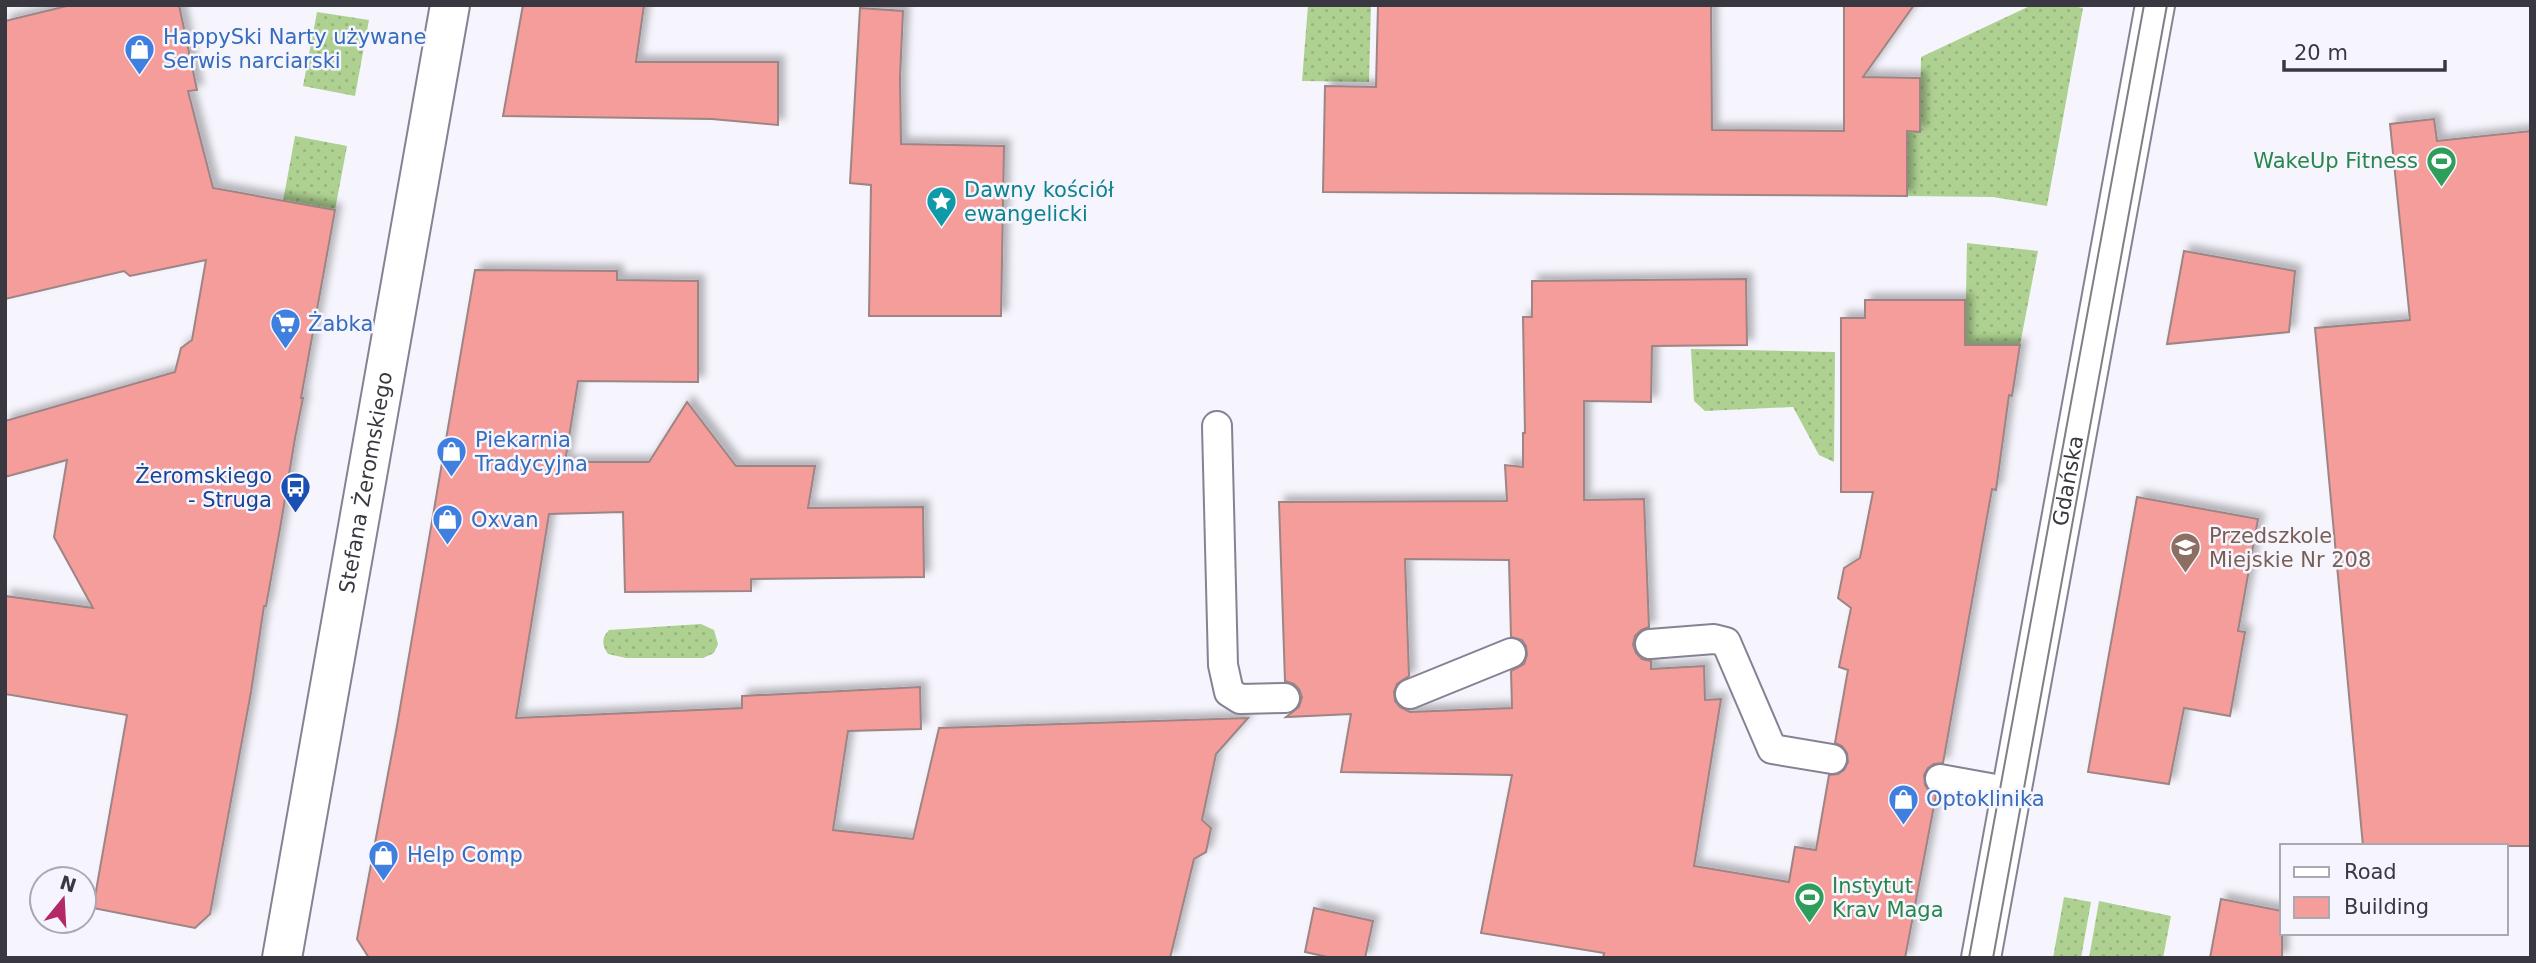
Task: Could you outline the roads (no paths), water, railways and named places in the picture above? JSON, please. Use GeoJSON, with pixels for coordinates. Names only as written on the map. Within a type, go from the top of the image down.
{"type":"FeatureCollection","features":[{"type":"Feature","properties":{"kind":"street","name":"Stefana Żeromskiego"},"geometry":{"type":"LineString","coordinates":[[282,958],[450,5]]}},
{"type":"Feature","properties":{"kind":"street","name":"Gdańska"},"geometry":{"type":"LineString","coordinates":[[1981,958],[2155,5]]}},
{"type":"Feature","properties":{"kind":"lane"},"geometry":{"type":"LineString","coordinates":[[1217,426],[1223,665],[1229,692],[1240,699],[1285,698]]}},
{"type":"Feature","properties":{"kind":"lane"},"geometry":{"type":"LineString","coordinates":[[1650,644],[1714,639],[1726,642],[1772,749],[1832,759]]}},
{"type":"Feature","properties":{"kind":"lane"},"geometry":{"type":"LineString","coordinates":[[1410,694],[1511,653]]}},
{"type":"Feature","properties":{"kind":"lane"},"geometry":{"type":"LineString","coordinates":[[1940,779],[2012,792]]}},
{"type":"Feature","properties":{"kind":"tram line"},"geometry":{"type":"LineString","coordinates":[[1969,958],[2144,5]]}},
{"type":"Feature","properties":{"kind":"tram line"},"geometry":{"type":"LineString","coordinates":[[1993,958],[2167,5]]}},
{"type":"Feature","properties":{"kind":"place","name":"HappySki Narty używane Serwis narciarski"},"geometry":{"type":"Point","coordinates":[140,76]}},
{"type":"Feature","properties":{"kind":"place","name":"WakeUp Fitness"},"geometry":{"type":"Point","coordinates":[2441,188]}},
{"type":"Feature","properties":{"kind":"place","name":"Dawny kościół ewangelicki"},"geometry":{"type":"Point","coordinates":[941,229]}},
{"type":"Feature","properties":{"kind":"place","name":"Żabka"},"geometry":{"type":"Point","coordinates":[285,351]}},
{"type":"Feature","properties":{"kind":"place","name":"Piekarnia Tradycyjna"},"geometry":{"type":"Point","coordinates":[452,479]}},
{"type":"Feature","properties":{"kind":"place","name":"Żeromskiego - Struga"},"geometry":{"type":"Point","coordinates":[295,515]}},
{"type":"Feature","properties":{"kind":"place","name":"Oxvan"},"geometry":{"type":"Point","coordinates":[448,547]}},
{"type":"Feature","properties":{"kind":"place","name":"Przedszkole Miejskie Nr 208"},"geometry":{"type":"Point","coordinates":[2186,575]}},
{"type":"Feature","properties":{"kind":"place","name":"Optoklinika"},"geometry":{"type":"Point","coordinates":[1903,826]}},
{"type":"Feature","properties":{"kind":"place","name":"Help Comp"},"geometry":{"type":"Point","coordinates":[384,882]}},
{"type":"Feature","properties":{"kind":"place","name":"Instytut Krav Maga"},"geometry":{"type":"Point","coordinates":[1809,925]}}]}
